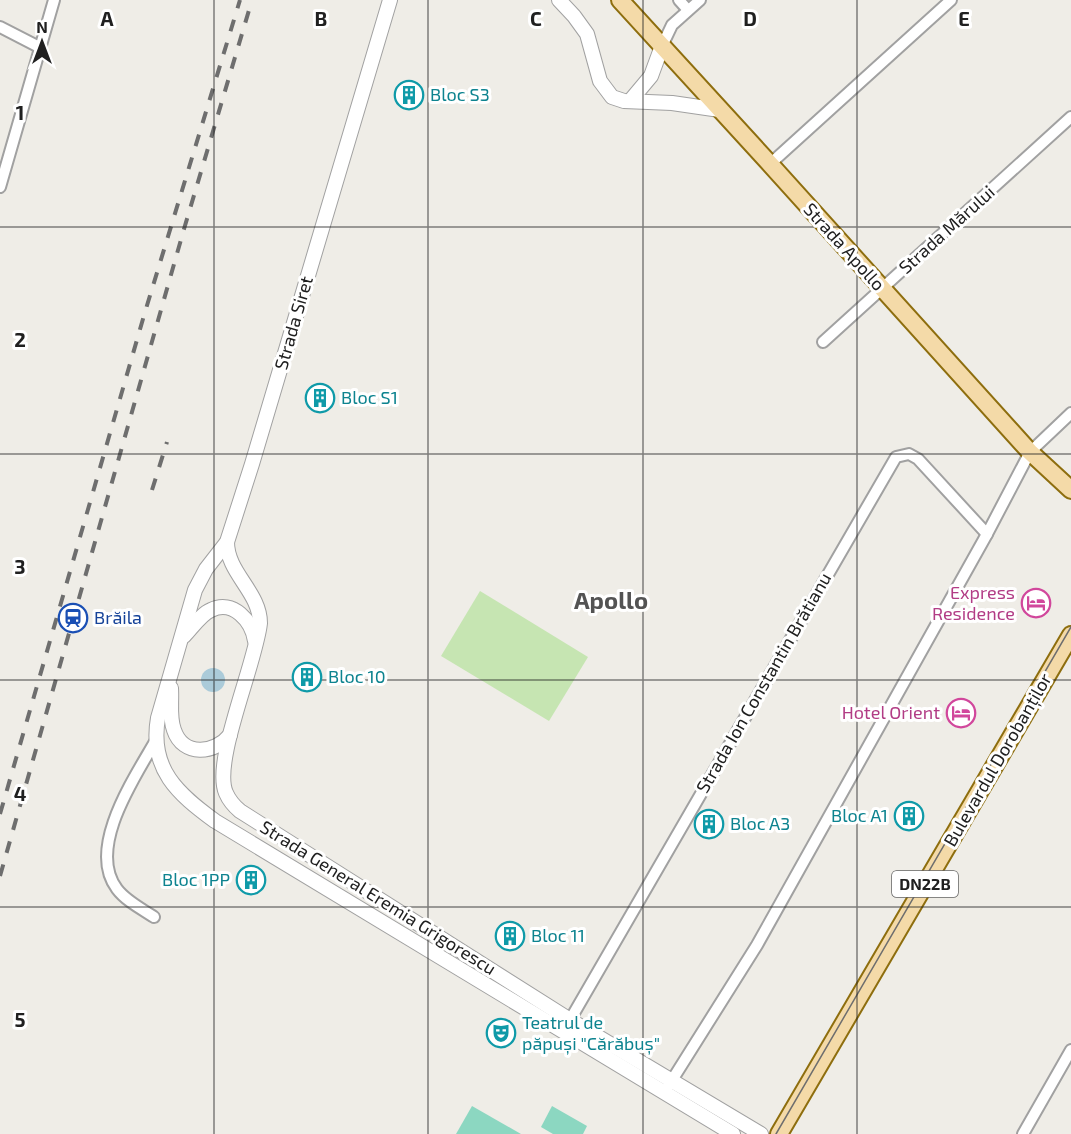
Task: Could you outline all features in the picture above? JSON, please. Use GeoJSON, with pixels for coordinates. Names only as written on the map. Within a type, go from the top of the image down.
{"type":"FeatureCollection","features":[{"type":"Feature","properties":{"kind":"main road","name":"Strada Apollo"},"geometry":{"type":"LineString","coordinates":[[620,0],[1030,452],[1071,490]]}},
{"type":"Feature","properties":{"kind":"main road","name":"Bulevardul Dorobanților"},"geometry":{"type":"LineString","coordinates":[[779,1134],[1071,635]]}},
{"type":"Feature","properties":{"kind":"street"},"geometry":{"type":"LineString","coordinates":[[0,187],[54,0]]}},
{"type":"Feature","properties":{"kind":"street","name":"Strada Siret"},"geometry":{"type":"LineString","coordinates":[[184,796],[164,770],[156,750],[158,718],[200,579],[227,542],[390,0]]}},
{"type":"Feature","properties":{"kind":"street"},"geometry":{"type":"LineString","coordinates":[[559,0],[587,34],[603,86],[618,100],[672,103],[720,110]]}},
{"type":"Feature","properties":{"kind":"street"},"geometry":{"type":"LineString","coordinates":[[679,0],[688,10]]}},
{"type":"Feature","properties":{"kind":"street"},"geometry":{"type":"LineString","coordinates":[[630,101],[651,75],[669,29],[700,0]]}},
{"type":"Feature","properties":{"kind":"street"},"geometry":{"type":"LineString","coordinates":[[770,164],[951,0]]}},
{"type":"Feature","properties":{"kind":"street"},"geometry":{"type":"LineString","coordinates":[[0,27],[41,48]]}},
{"type":"Feature","properties":{"kind":"street","name":"Strada Mărului"},"geometry":{"type":"LineString","coordinates":[[823,342],[1071,117]]}},
{"type":"Feature","properties":{"kind":"street"},"geometry":{"type":"LineString","coordinates":[[668,1086],[757,945],[987,534],[1030,452],[1071,413]]}},
{"type":"Feature","properties":{"kind":"street","name":"Strada Ion Constantin Brătianu"},"geometry":{"type":"LineString","coordinates":[[570,1020],[896,457],[909,454],[918,459],[987,534]]}},
{"type":"Feature","properties":{"kind":"street","name":"Strada General Eremia Grigorescu"},"geometry":{"type":"LineString","coordinates":[[227,542],[229,558],[255,602],[260,616],[260,631],[224,762],[225,792],[240,811],[570,1020],[668,1086],[733,1134]]}},
{"type":"Feature","properties":{"kind":"street","name":"Strada Siret"},"geometry":{"type":"LineString","coordinates":[[182,639],[207,612],[212,609],[227,608],[242,614],[247,620],[254,633],[256,646]]}},
{"type":"Feature","properties":{"kind":"street","name":"Strada Siret"},"geometry":{"type":"LineString","coordinates":[[171,676],[172,727],[175,735],[184,745],[196,750],[211,749],[224,743],[231,733]]}},
{"type":"Feature","properties":{"kind":"street"},"geometry":{"type":"LineString","coordinates":[[154,916],[117,890],[108,860],[109,838],[117,813],[156,740]]}},
{"type":"Feature","properties":{"kind":"street","name":"Strada General Eremia Grigorescu"},"geometry":{"type":"LineString","coordinates":[[184,796],[215,821],[668,1086],[761,1134]]}},
{"type":"Feature","properties":{"kind":"street"},"geometry":{"type":"LineString","coordinates":[[1023,1134],[1071,1050]]}},
{"type":"Feature","properties":{"kind":"green space"},"geometry":{"type":"Polygon","coordinates":[[[480,591],[588,657],[549,721],[441,656],[480,591]]]}},
{"type":"Feature","properties":{"kind":"green space"},"geometry":{"type":"Polygon","coordinates":[[[472,1106],[521,1134],[456,1134],[472,1106]]]}},
{"type":"Feature","properties":{"kind":"green space"},"geometry":{"type":"Polygon","coordinates":[[[552,1106],[587,1126],[583,1134],[553,1134],[541,1127],[552,1106]]]}},
{"type":"Feature","properties":{"kind":"water"},"geometry":{"type":"Polygon","coordinates":[[[213,668],[221,672],[225,680],[221,688],[213,692],[205,688],[201,680],[205,672],[213,668]]]}},
{"type":"Feature","properties":{"kind":"tram line"},"geometry":{"type":"LineString","coordinates":[[776,1134],[1071,627]]}},
{"type":"Feature","properties":{"kind":"railway"},"geometry":{"type":"LineString","coordinates":[[0,814],[145,312],[240,0]]}},
{"type":"Feature","properties":{"kind":"railway"},"geometry":{"type":"LineString","coordinates":[[0,876],[184,229],[252,0]]}},
{"type":"Feature","properties":{"kind":"railway"},"geometry":{"type":"LineString","coordinates":[[152,490],[167,442]]}},
{"type":"Feature","properties":{"kind":"place","name":"Bloc S3"},"geometry":{"type":"Point","coordinates":[409,95]}},
{"type":"Feature","properties":{"kind":"place","name":"Bloc S1"},"geometry":{"type":"Point","coordinates":[320,398]}},
{"type":"Feature","properties":{"kind":"place","name":"Express Residence"},"geometry":{"type":"Point","coordinates":[1036,603]}},
{"type":"Feature","properties":{"kind":"place","name":"Brăila"},"geometry":{"type":"Point","coordinates":[73,618]}},
{"type":"Feature","properties":{"kind":"place","name":"Bloc 10"},"geometry":{"type":"Point","coordinates":[307,677]}},
{"type":"Feature","properties":{"kind":"place","name":"Hotel Orient"},"geometry":{"type":"Point","coordinates":[961,713]}},
{"type":"Feature","properties":{"kind":"place","name":"Bloc A1"},"geometry":{"type":"Point","coordinates":[909,816]}},
{"type":"Feature","properties":{"kind":"place","name":"Bloc A3"},"geometry":{"type":"Point","coordinates":[709,824]}},
{"type":"Feature","properties":{"kind":"place","name":"Bloc 1PP"},"geometry":{"type":"Point","coordinates":[251,880]}},
{"type":"Feature","properties":{"kind":"place","name":"Bloc 11"},"geometry":{"type":"Point","coordinates":[510,936]}},
{"type":"Feature","properties":{"kind":"place","name":"Teatrul de păpuși \"Cărăbuș\""},"geometry":{"type":"Point","coordinates":[501,1033]}},
{"type":"Feature","properties":{"kind":"district","name":"Apollo"},"geometry":{"type":"Point","coordinates":[611,601]}}]}
